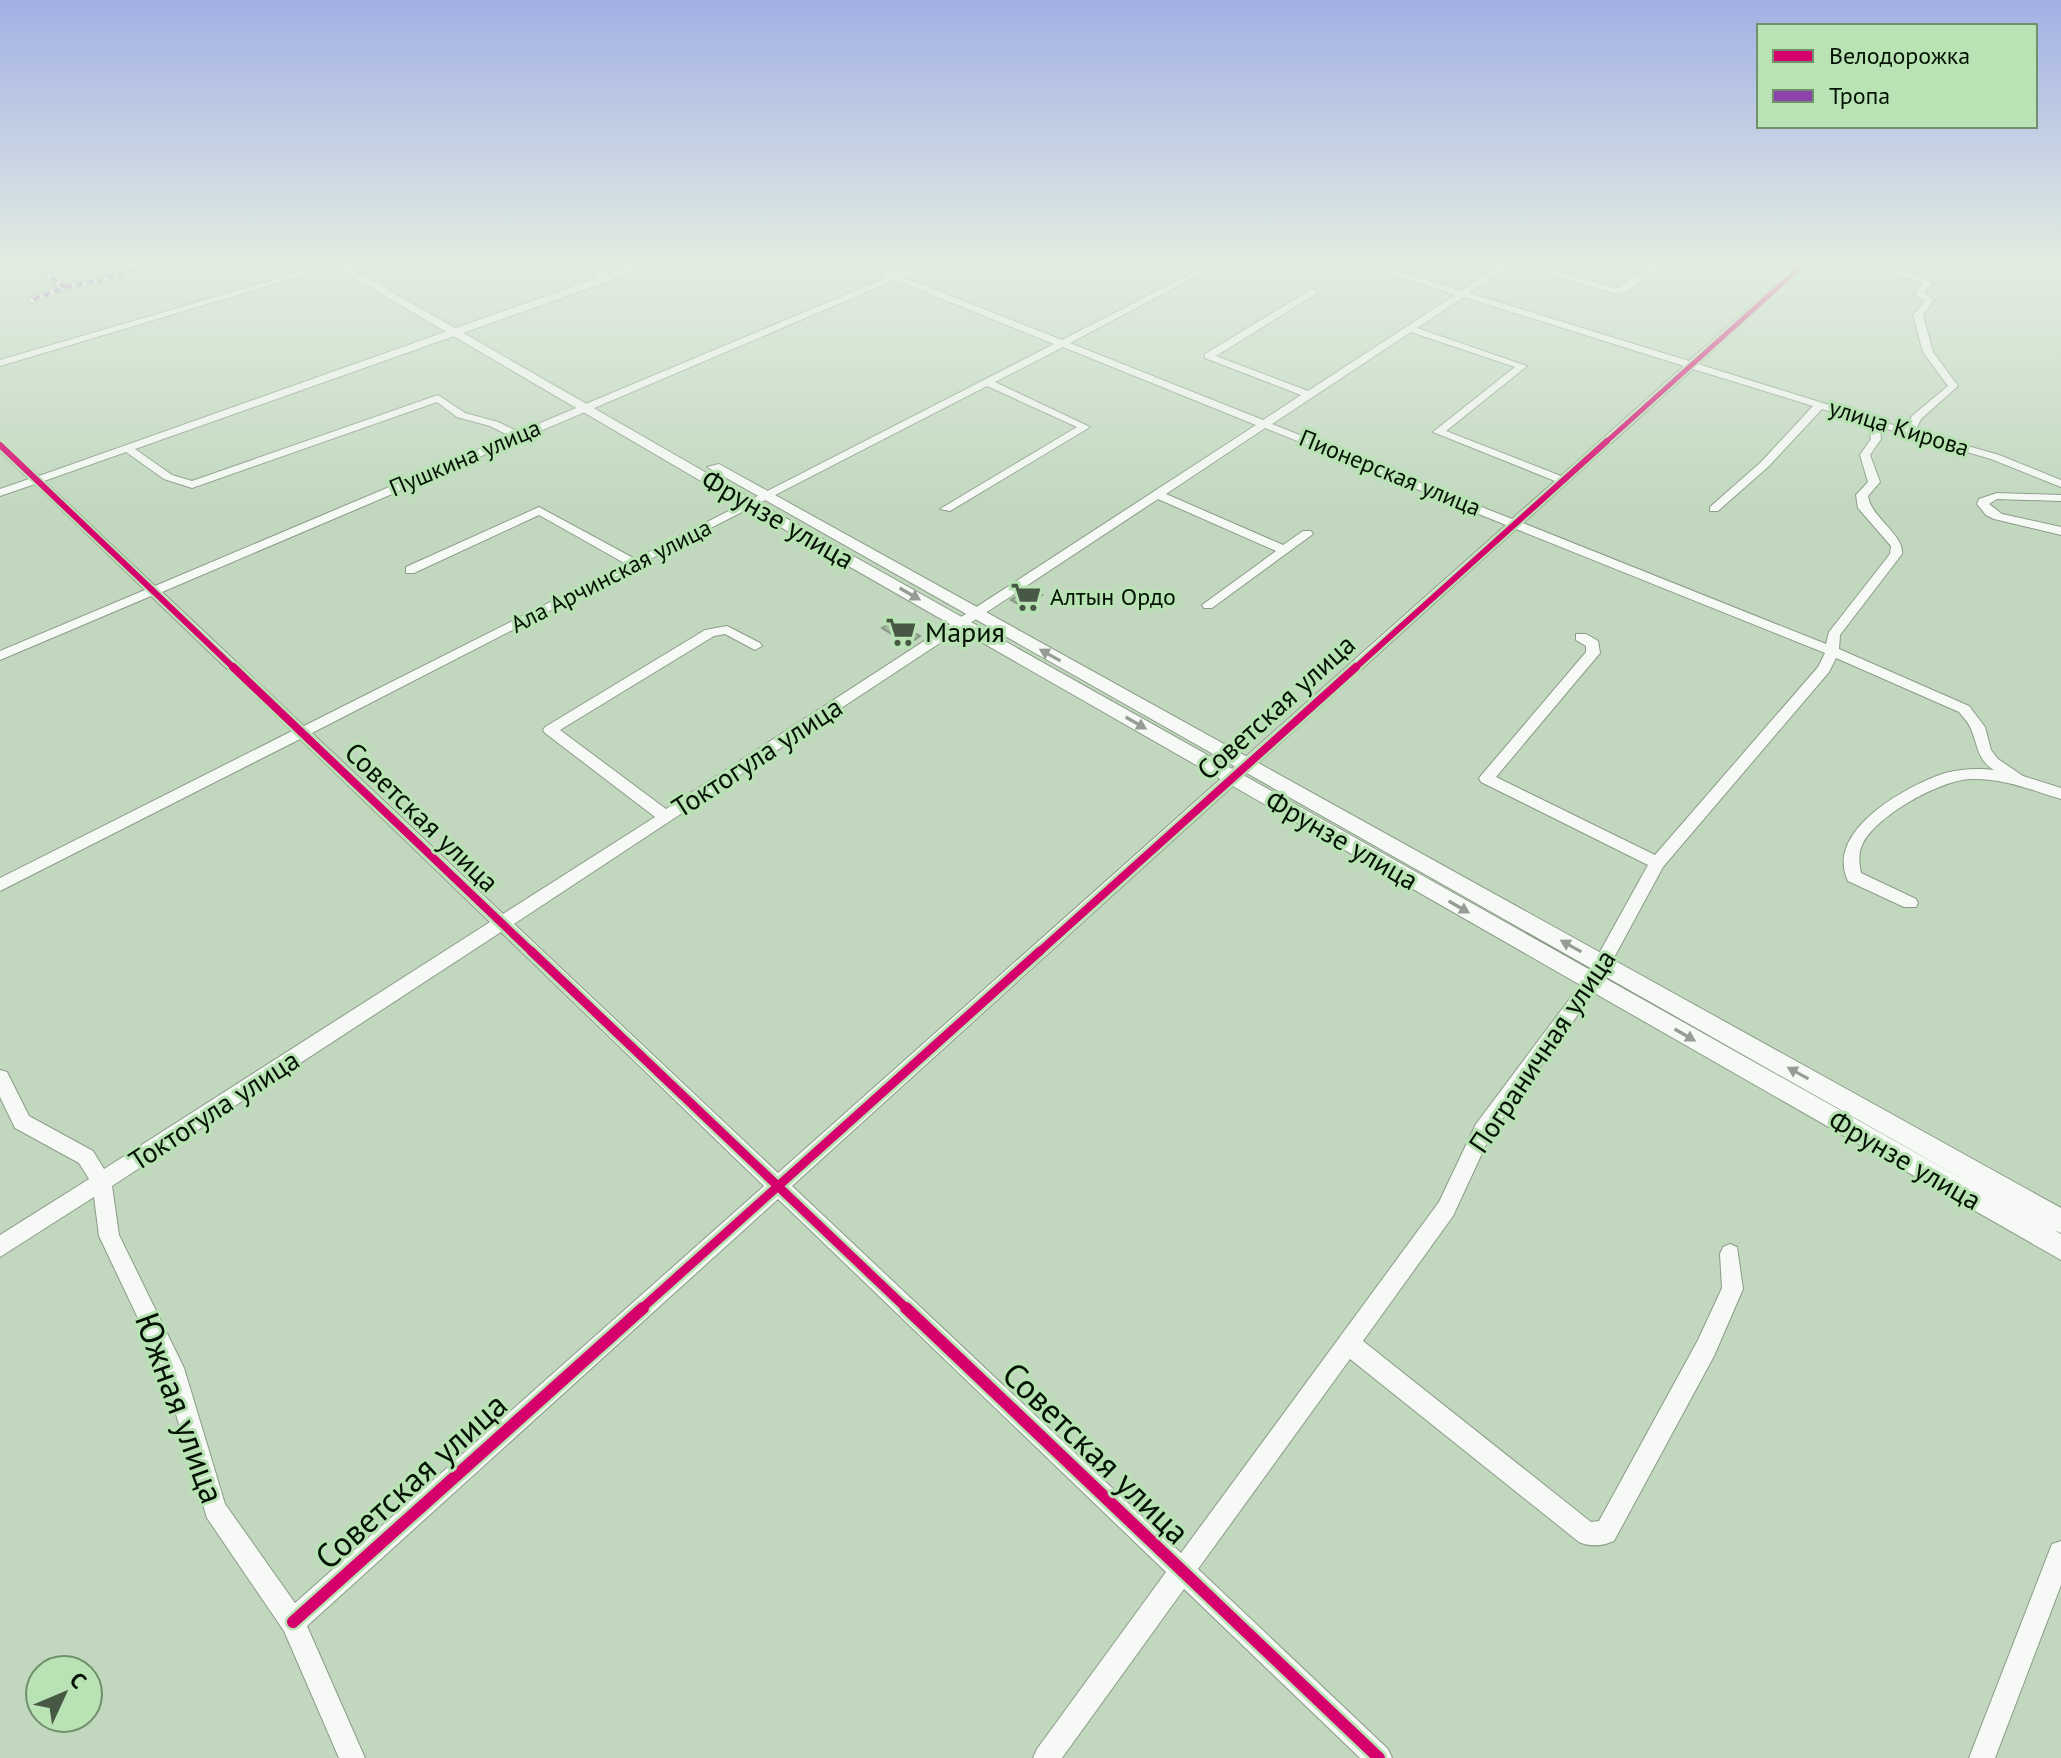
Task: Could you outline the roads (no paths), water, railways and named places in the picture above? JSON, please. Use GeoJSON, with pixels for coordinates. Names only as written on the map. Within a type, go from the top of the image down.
{"type":"FeatureCollection","features":[{"type":"Feature","properties":{"kind":"main road","name":"Фрунзе улица"},"geometry":{"type":"LineString","coordinates":[[486,344],[1238,771],[1592,982],[2061,1248]]}},
{"type":"Feature","properties":{"kind":"main road","name":"Фрунзе улица"},"geometry":{"type":"LineString","coordinates":[[1238,771],[1602,964],[2061,1221]]}},
{"type":"Feature","properties":{"kind":"street"},"geometry":{"type":"LineString","coordinates":[[0,363],[65,344]]}},
{"type":"Feature","properties":{"kind":"street"},"geometry":{"type":"LineString","coordinates":[[0,493],[413,344]]}},
{"type":"Feature","properties":{"kind":"street","name":"Пушкина улица"},"geometry":{"type":"LineString","coordinates":[[0,656],[737,344]]}},
{"type":"Feature","properties":{"kind":"street","name":"Ала Арчинская улица"},"geometry":{"type":"LineString","coordinates":[[0,885],[760,501],[1062,344]]}},
{"type":"Feature","properties":{"kind":"street","name":"Пионерская улица"},"geometry":{"type":"LineString","coordinates":[[1067,344],[1832,651],[1964,709],[1978,727],[1984,751],[1993,763],[2016,777]]}},
{"type":"Feature","properties":{"kind":"street"},"geometry":{"type":"LineString","coordinates":[[1228,344],[1208,356],[1309,395]]}},
{"type":"Feature","properties":{"kind":"street","name":"Токтогула улица"},"geometry":{"type":"LineString","coordinates":[[0,1247],[970,619],[1385,344]]}},
{"type":"Feature","properties":{"kind":"street"},"geometry":{"type":"LineString","coordinates":[[1457,344],[1522,366],[1438,432],[1562,480]]}},
{"type":"Feature","properties":{"kind":"street","name":"улица Кирова"},"geometry":{"type":"LineString","coordinates":[[1622,344],[1995,457],[2061,484]]}},
{"type":"Feature","properties":{"kind":"street","name":"Советская улица"},"geometry":{"type":"LineString","coordinates":[[293,1622],[1714,344]]}},
{"type":"Feature","properties":{"kind":"street"},"geometry":{"type":"LineString","coordinates":[[1909,433],[1916,418],[1953,386],[1928,352],[1926,344]]}},
{"type":"Feature","properties":{"kind":"street"},"geometry":{"type":"LineString","coordinates":[[946,509],[1085,427],[988,383]]}},
{"type":"Feature","properties":{"kind":"street"},"geometry":{"type":"LineString","coordinates":[[126,447],[168,477],[192,485],[438,398],[461,415],[494,424],[518,436]]}},
{"type":"Feature","properties":{"kind":"street"},"geometry":{"type":"LineString","coordinates":[[1714,509],[1765,464],[1820,405]]}},
{"type":"Feature","properties":{"kind":"street","name":"Пограничная улица"},"geometry":{"type":"LineString","coordinates":[[1046,1758],[1446,1209],[1483,1130],[1592,982],[1657,863],[1824,669],[1832,651],[1834,635],[1896,554],[1897,546],[1864,508],[1862,495],[1874,482],[1865,455],[1876,439],[1874,422]]}},
{"type":"Feature","properties":{"kind":"street","name":"Советская улица"},"geometry":{"type":"LineString","coordinates":[[0,445],[1379,1758]]}},
{"type":"Feature","properties":{"kind":"street"},"geometry":{"type":"LineString","coordinates":[[1159,495],[1284,550]]}},
{"type":"Feature","properties":{"kind":"street"},"geometry":{"type":"LineString","coordinates":[[2061,498],[1997,496],[1985,499],[1983,504],[1998,517],[2061,531]]}},
{"type":"Feature","properties":{"kind":"street"},"geometry":{"type":"LineString","coordinates":[[410,570],[539,510],[635,564]]}},
{"type":"Feature","properties":{"kind":"street"},"geometry":{"type":"LineString","coordinates":[[1208,605],[1307,534]]}},
{"type":"Feature","properties":{"kind":"street"},"geometry":{"type":"LineString","coordinates":[[666,817],[550,730],[710,633],[727,630],[755,646]]}},
{"type":"Feature","properties":{"kind":"street"},"geometry":{"type":"LineString","coordinates":[[1581,637],[1593,644],[1593,653],[1486,778],[1657,863]]}},
{"type":"Feature","properties":{"kind":"street"},"geometry":{"type":"LineString","coordinates":[[1910,903],[1854,877],[1850,865],[1855,842],[1872,821],[1938,780],[1958,775],[2016,777],[2061,794]]}},
{"type":"Feature","properties":{"kind":"street"},"geometry":{"type":"LineString","coordinates":[[0,1078],[22,1122],[86,1157],[102,1183]]}},
{"type":"Feature","properties":{"kind":"street","name":"Южная улица"},"geometry":{"type":"LineString","coordinates":[[102,1183],[109,1236],[173,1368],[215,1510],[293,1622],[352,1758]]}},
{"type":"Feature","properties":{"kind":"street"},"geometry":{"type":"LineString","coordinates":[[1348,1343],[1587,1534],[1606,1533],[1706,1348],[1733,1289],[1730,1254]]}},
{"type":"Feature","properties":{"kind":"street"},"geometry":{"type":"LineString","coordinates":[[1982,1758],[2061,1553]]}},
{"type":"Feature","properties":{"kind":"place","name":"Алтын Ордо"},"geometry":{"type":"Point","coordinates":[1026,597]}},
{"type":"Feature","properties":{"kind":"place","name":"Мария"},"geometry":{"type":"Point","coordinates":[901,632]}}]}
